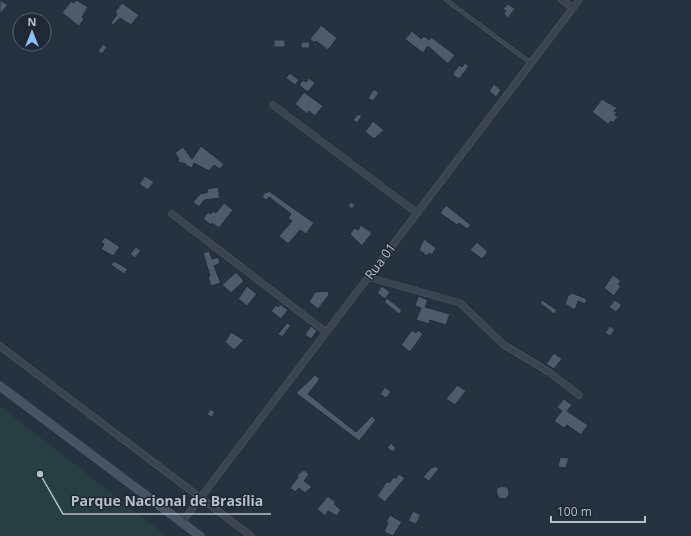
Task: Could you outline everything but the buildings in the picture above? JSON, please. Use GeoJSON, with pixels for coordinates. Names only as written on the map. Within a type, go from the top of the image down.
{"type":"FeatureCollection","features":[{"type":"Feature","properties":{"kind":"main road"},"geometry":{"type":"LineString","coordinates":[[0,386],[200,536]]}},
{"type":"Feature","properties":{"kind":"street"},"geometry":{"type":"LineString","coordinates":[[562,0],[573,8]]}},
{"type":"Feature","properties":{"kind":"street","name":"Rua 01"},"geometry":{"type":"LineString","coordinates":[[182,522],[579,0]]}},
{"type":"Feature","properties":{"kind":"street"},"geometry":{"type":"LineString","coordinates":[[273,105],[417,213]]}},
{"type":"Feature","properties":{"kind":"street"},"geometry":{"type":"LineString","coordinates":[[172,214],[326,332]]}},
{"type":"Feature","properties":{"kind":"street"},"geometry":{"type":"LineString","coordinates":[[368,277],[460,304],[504,345],[549,372],[579,395]]}},
{"type":"Feature","properties":{"kind":"street"},"geometry":{"type":"LineString","coordinates":[[0,346],[201,496],[251,536]]}},
{"type":"Feature","properties":{"kind":"lane"},"geometry":{"type":"LineString","coordinates":[[446,0],[531,63]]}},
{"type":"Feature","properties":{"kind":"green space"},"geometry":{"type":"Polygon","coordinates":[[[0,406],[166,536],[0,536],[0,406]]]}},
{"type":"Feature","properties":{"kind":"place","name":"Parque Nacional de Brasília"},"geometry":{"type":"Point","coordinates":[40,474]}}]}
